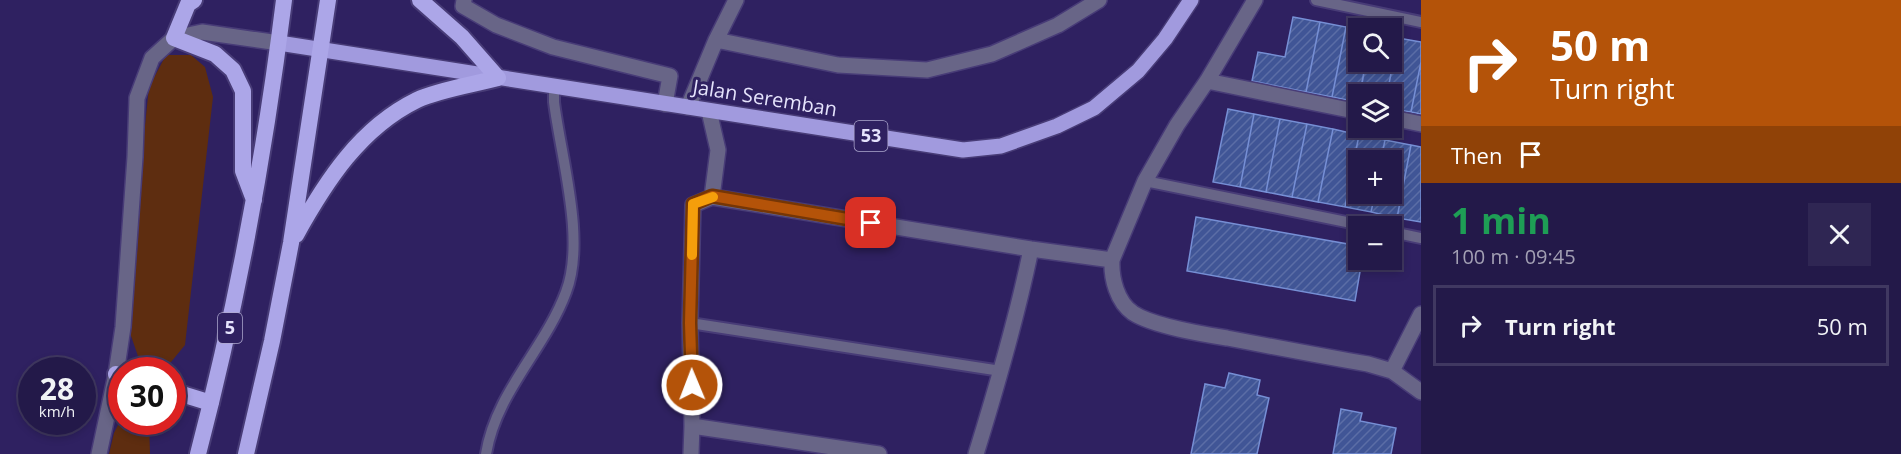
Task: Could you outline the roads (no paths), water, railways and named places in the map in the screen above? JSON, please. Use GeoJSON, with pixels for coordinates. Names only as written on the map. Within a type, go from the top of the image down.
{"type":"FeatureCollection","features":[{"type":"Feature","properties":{"kind":"highway"},"geometry":{"type":"LineString","coordinates":[[194,0],[188,4],[174,38],[215,54],[233,70],[243,91],[243,171],[254,201]]}},
{"type":"Feature","properties":{"kind":"highway","name":"5"},"geometry":{"type":"LineString","coordinates":[[198,454],[228,338],[254,201],[284,0]]}},
{"type":"Feature","properties":{"kind":"highway","name":"5"},"geometry":{"type":"LineString","coordinates":[[246,454],[272,341],[291,243],[328,0]]}},
{"type":"Feature","properties":{"kind":"highway"},"geometry":{"type":"LineString","coordinates":[[291,243],[324,185],[357,144],[390,115],[419,99],[498,78],[462,37],[420,0]]}},
{"type":"Feature","properties":{"kind":"highway"},"geometry":{"type":"LineString","coordinates":[[186,395],[211,403]]}},
{"type":"Feature","properties":{"kind":"main road","name":"Jalan Seremban"},"geometry":{"type":"LineString","coordinates":[[279,43],[963,150],[1001,146],[1057,126],[1094,108],[1138,71],[1165,39],[1191,0]]}},
{"type":"Feature","properties":{"kind":"street"},"geometry":{"type":"LineString","coordinates":[[464,0],[463,6],[496,25],[553,47],[670,75],[665,104]]}},
{"type":"Feature","properties":{"kind":"street"},"geometry":{"type":"LineString","coordinates":[[688,107],[716,40],[736,0]]}},
{"type":"Feature","properties":{"kind":"street"},"geometry":{"type":"LineString","coordinates":[[716,40],[838,65],[927,70],[992,54],[1058,25],[1099,0]]}},
{"type":"Feature","properties":{"kind":"street"},"geometry":{"type":"LineString","coordinates":[[1255,0],[1145,181],[1112,260],[1111,272],[1118,295],[1134,313],[1149,320],[1187,331],[1368,364],[1392,371],[1421,392]]}},
{"type":"Feature","properties":{"kind":"street"},"geometry":{"type":"LineString","coordinates":[[120,357],[137,98],[152,58],[174,38],[202,32],[279,43]]}},
{"type":"Feature","properties":{"kind":"street"},"geometry":{"type":"LineString","coordinates":[[1207,81],[1348,110]]}},
{"type":"Feature","properties":{"kind":"street"},"geometry":{"type":"LineString","coordinates":[[710,111],[718,150],[712,196]]}},
{"type":"Feature","properties":{"kind":"street"},"geometry":{"type":"LineString","coordinates":[[1402,120],[1421,124]]}},
{"type":"Feature","properties":{"kind":"street"},"geometry":{"type":"LineString","coordinates":[[691,454],[690,323],[693,204],[712,196],[1031,249],[1112,260]]}},
{"type":"Feature","properties":{"kind":"street"},"geometry":{"type":"LineString","coordinates":[[976,454],[1023,289],[1031,249]]}},
{"type":"Feature","properties":{"kind":"street"},"geometry":{"type":"LineString","coordinates":[[1392,371],[1421,314]]}},
{"type":"Feature","properties":{"kind":"street"},"geometry":{"type":"LineString","coordinates":[[99,454],[108,418]]}},
{"type":"Feature","properties":{"kind":"street"},"geometry":{"type":"LineString","coordinates":[[692,426],[879,454]]}},
{"type":"Feature","properties":{"kind":"lane"},"geometry":{"type":"LineString","coordinates":[[1316,0],[1421,22]]}},
{"type":"Feature","properties":{"kind":"lane"},"geometry":{"type":"LineString","coordinates":[[486,454],[500,406],[553,320],[567,290],[575,255],[572,213],[555,111],[554,86]]}},
{"type":"Feature","properties":{"kind":"lane"},"geometry":{"type":"LineString","coordinates":[[1145,181],[1348,222]]}},
{"type":"Feature","properties":{"kind":"lane"},"geometry":{"type":"LineString","coordinates":[[1402,234],[1421,238]]}},
{"type":"Feature","properties":{"kind":"lane"},"geometry":{"type":"LineString","coordinates":[[690,323],[1001,371]]}}]}
